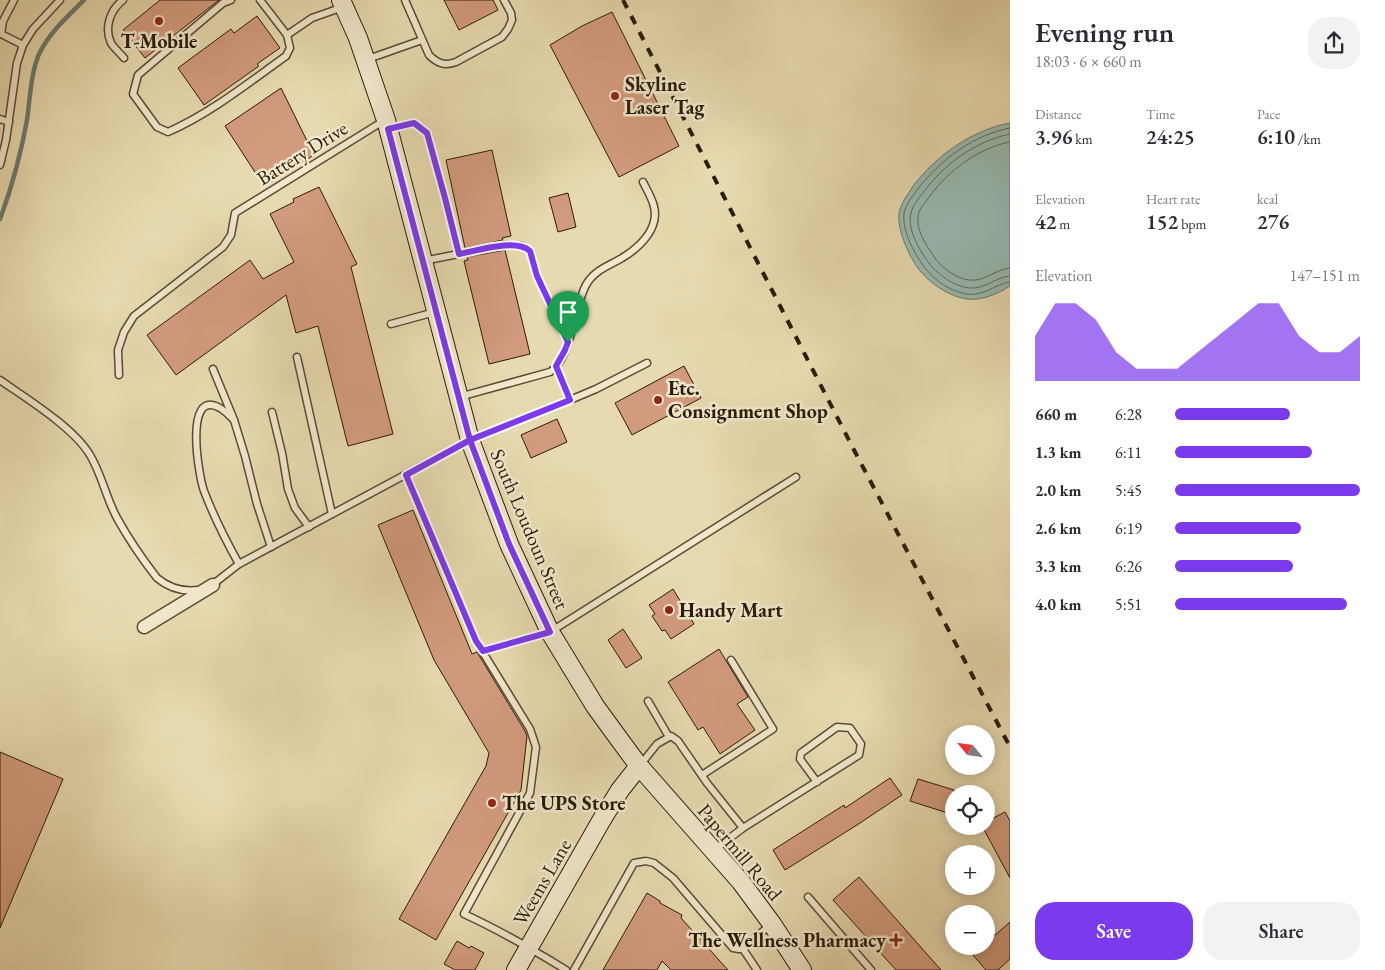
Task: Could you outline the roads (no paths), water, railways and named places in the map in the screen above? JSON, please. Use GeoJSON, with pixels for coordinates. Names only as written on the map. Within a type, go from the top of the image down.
{"type":"FeatureCollection","features":[{"type":"Feature","properties":{"kind":"main road","name":"South Loudoun Street"},"geometry":{"type":"LineString","coordinates":[[342,3],[358,38],[387,124],[470,440],[509,544],[550,632],[595,706],[639,766]]}},
{"type":"Feature","properties":{"kind":"main road","name":"Papermill Road"},"geometry":{"type":"LineString","coordinates":[[639,766],[741,882],[772,924],[802,970]]}},
{"type":"Feature","properties":{"kind":"main road","name":"Weems Lane"},"geometry":{"type":"LineString","coordinates":[[516,970],[601,821],[620,790],[639,766]]}},
{"type":"Feature","properties":{"kind":"street"},"geometry":{"type":"LineString","coordinates":[[144,627],[213,585]]}},
{"type":"Feature","properties":{"kind":"lane"},"geometry":{"type":"LineString","coordinates":[[14,0],[3,21],[0,34],[24,45]]}},
{"type":"Feature","properties":{"kind":"lane"},"geometry":{"type":"LineString","coordinates":[[0,165],[9,122],[17,63],[33,29],[60,0]]}},
{"type":"Feature","properties":{"kind":"lane"},"geometry":{"type":"LineString","coordinates":[[123,0],[111,15],[108,24],[108,34],[111,44],[124,58]]}},
{"type":"Feature","properties":{"kind":"lane"},"geometry":{"type":"LineString","coordinates":[[232,0],[223,3],[138,75],[133,94],[157,127],[168,132],[189,122],[230,96],[286,56],[290,48],[287,35],[260,0]]}},
{"type":"Feature","properties":{"kind":"lane"},"geometry":{"type":"LineString","coordinates":[[405,0],[429,55],[442,64],[456,62],[502,37],[508,30],[512,20],[511,13],[504,0]]}},
{"type":"Feature","properties":{"kind":"lane"},"geometry":{"type":"LineString","coordinates":[[287,35],[312,18],[342,3]]}},
{"type":"Feature","properties":{"kind":"lane"},"geometry":{"type":"LineString","coordinates":[[366,60],[422,40]]}},
{"type":"Feature","properties":{"kind":"lane"},"geometry":{"type":"LineString","coordinates":[[0,119],[9,122]]}},
{"type":"Feature","properties":{"kind":"lane","name":"Battery Drive"},"geometry":{"type":"LineString","coordinates":[[119,374],[118,350],[124,332],[134,316],[223,247],[231,235],[235,213],[387,124],[414,123],[427,133],[459,254]]}},
{"type":"Feature","properties":{"kind":"lane"},"geometry":{"type":"LineString","coordinates":[[458,397],[550,372],[556,366],[565,350],[581,294],[589,280],[599,270],[628,254],[646,238],[652,227],[655,216],[654,207],[643,182]]}},
{"type":"Feature","properties":{"kind":"lane"},"geometry":{"type":"LineString","coordinates":[[423,261],[504,245],[516,245],[528,249],[531,253],[537,276],[568,342]]}},
{"type":"Feature","properties":{"kind":"lane"},"geometry":{"type":"LineString","coordinates":[[391,324],[436,312]]}},
{"type":"Feature","properties":{"kind":"lane"},"geometry":{"type":"LineString","coordinates":[[297,357],[332,514]]}},
{"type":"Feature","properties":{"kind":"lane"},"geometry":{"type":"LineString","coordinates":[[0,380],[58,422],[80,442],[90,454],[99,473],[116,518],[157,578],[166,586],[186,591],[213,585],[240,564],[470,440],[596,389],[647,363]]}},
{"type":"Feature","properties":{"kind":"lane"},"geometry":{"type":"LineString","coordinates":[[556,366],[570,400]]}},
{"type":"Feature","properties":{"kind":"lane"},"geometry":{"type":"LineString","coordinates":[[213,369],[234,420],[245,456],[256,504],[272,547]]}},
{"type":"Feature","properties":{"kind":"lane"},"geometry":{"type":"LineString","coordinates":[[234,420],[218,407],[210,405],[205,407],[199,415],[196,444],[204,490],[223,534],[240,564]]}},
{"type":"Feature","properties":{"kind":"lane"},"geometry":{"type":"LineString","coordinates":[[272,412],[288,489],[295,508],[309,527]]}},
{"type":"Feature","properties":{"kind":"lane"},"geometry":{"type":"LineString","coordinates":[[406,475],[476,641],[530,729],[536,747],[530,793],[464,914],[529,947],[566,970]]}},
{"type":"Feature","properties":{"kind":"lane"},"geometry":{"type":"LineString","coordinates":[[483,651],[550,632],[796,476]]}},
{"type":"Feature","properties":{"kind":"lane"},"geometry":{"type":"LineString","coordinates":[[702,775],[773,729],[731,660]]}},
{"type":"Feature","properties":{"kind":"lane"},"geometry":{"type":"LineString","coordinates":[[648,701],[669,737],[678,741],[743,828]]}},
{"type":"Feature","properties":{"kind":"lane"},"geometry":{"type":"LineString","coordinates":[[714,850],[743,828],[817,782],[859,755],[861,744],[850,728],[837,727],[801,753],[800,759],[817,782]]}},
{"type":"Feature","properties":{"kind":"lane"},"geometry":{"type":"LineString","coordinates":[[639,766],[657,744],[669,737]]}},
{"type":"Feature","properties":{"kind":"lane"},"geometry":{"type":"LineString","coordinates":[[574,970],[634,864],[646,861],[654,863],[673,878],[732,948],[743,949],[772,924]]}},
{"type":"Feature","properties":{"kind":"lane"},"geometry":{"type":"LineString","coordinates":[[808,896],[871,970]]}},
{"type":"Feature","properties":{"kind":"lane"},"geometry":{"type":"LineString","coordinates":[[743,949],[757,970]]}},
{"type":"Feature","properties":{"kind":"water"},"geometry":{"type":"Polygon","coordinates":[[[1010,123],[1010,286],[984,298],[961,298],[936,286],[925,277],[917,266],[902,236],[899,220],[900,209],[913,186],[944,154],[982,131],[1010,123]]]}},
{"type":"Feature","properties":{"kind":"waterway"},"geometry":{"type":"LineString","coordinates":[[0,219],[22,145],[37,59],[54,31],[84,0]]}},
{"type":"Feature","properties":{"kind":"railway"},"geometry":{"type":"LineString","coordinates":[[623,0],[854,450],[1010,747]]}},
{"type":"Feature","properties":{"kind":"place","name":"T-Mobile"},"geometry":{"type":"Point","coordinates":[159,21]}},
{"type":"Feature","properties":{"kind":"place","name":"Skyline Laser Tag"},"geometry":{"type":"Point","coordinates":[615,96]}},
{"type":"Feature","properties":{"kind":"place","name":"Etc. Consignment Shop"},"geometry":{"type":"Point","coordinates":[658,400]}},
{"type":"Feature","properties":{"kind":"place","name":"Handy Mart"},"geometry":{"type":"Point","coordinates":[669,610]}},
{"type":"Feature","properties":{"kind":"place","name":"The UPS Store"},"geometry":{"type":"Point","coordinates":[492,803]}},
{"type":"Feature","properties":{"kind":"place","name":"The Wellness Pharmacy"},"geometry":{"type":"Point","coordinates":[896,940]}}]}
